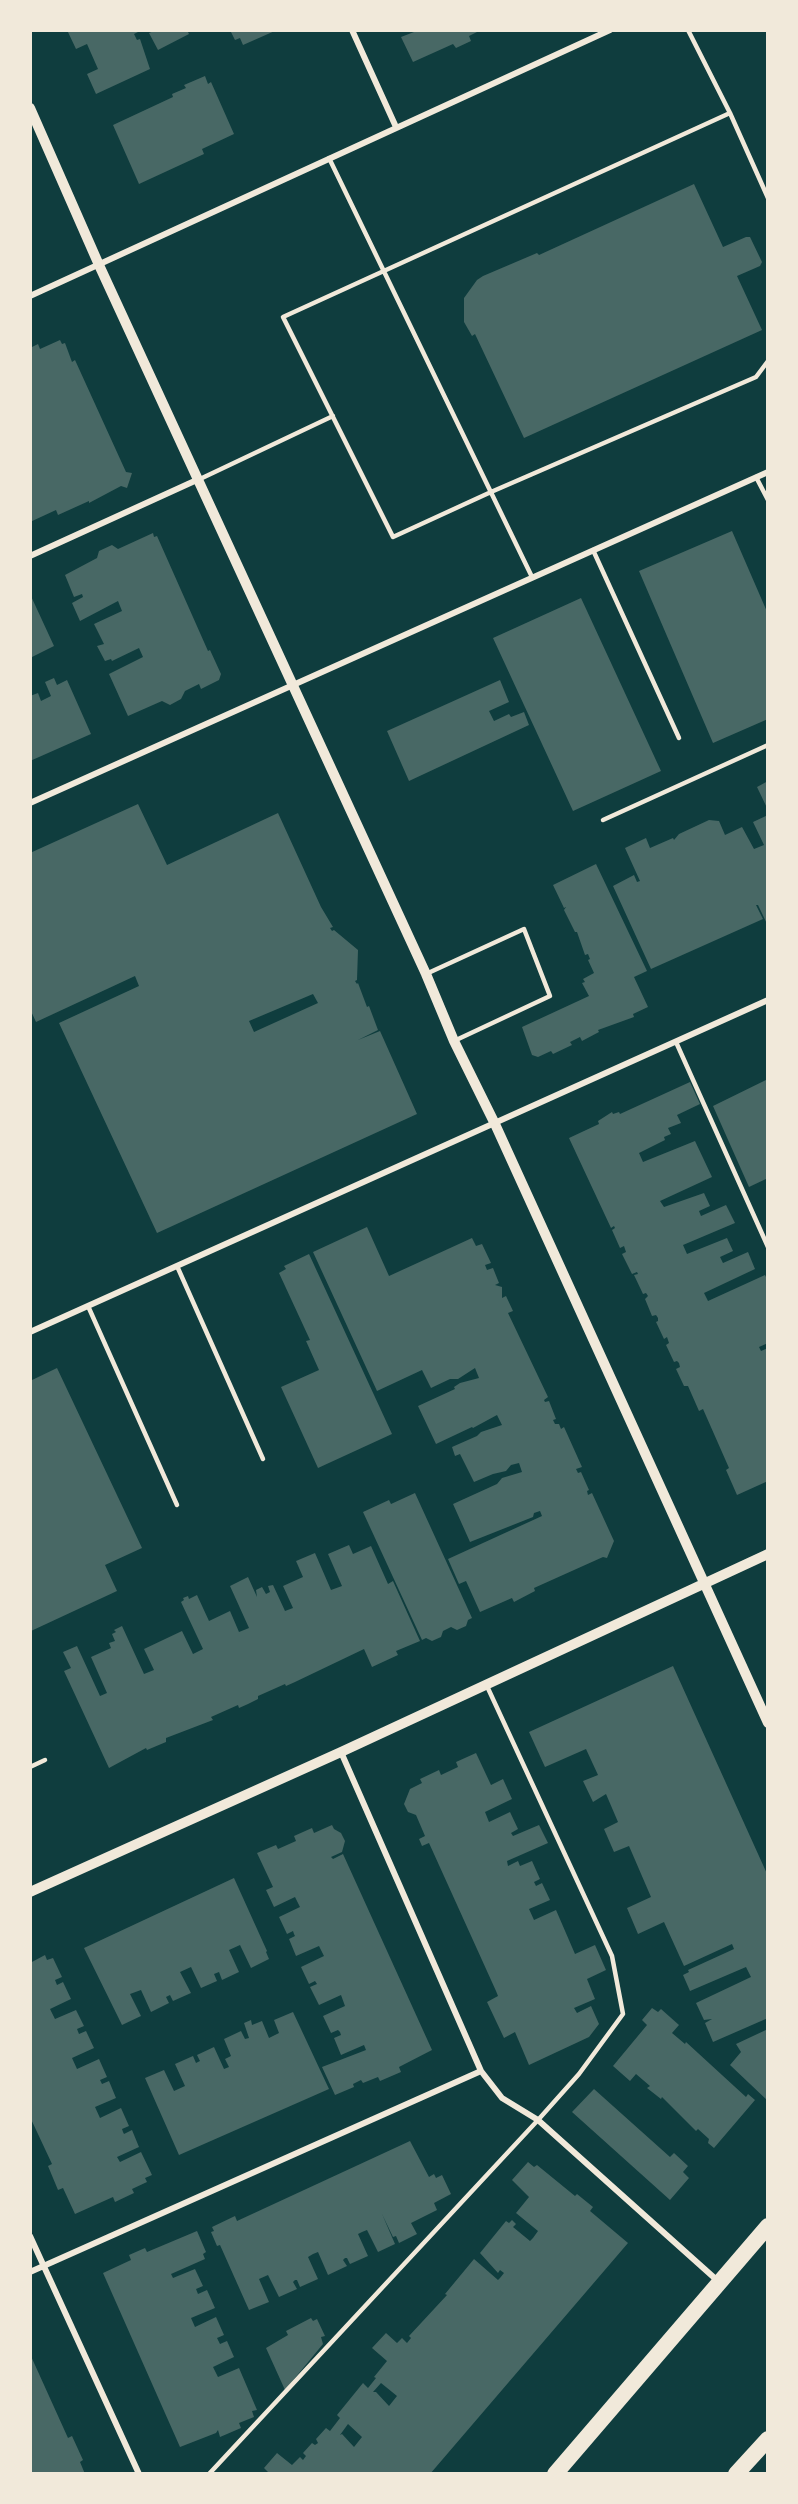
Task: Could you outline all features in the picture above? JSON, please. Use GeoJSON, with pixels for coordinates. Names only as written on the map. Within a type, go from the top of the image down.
{"type":"FeatureCollection","features":[{"type":"Feature","properties":{"kind":"highway"},"geometry":{"type":"LineString","coordinates":[[555,2474],[768,2226]]}},
{"type":"Feature","properties":{"kind":"highway"},"geometry":{"type":"LineString","coordinates":[[736,2474],[768,2439]]}},
{"type":"Feature","properties":{"kind":"street"},"geometry":{"type":"LineString","coordinates":[[352,30],[396,127]]}},
{"type":"Feature","properties":{"kind":"street"},"geometry":{"type":"LineString","coordinates":[[30,296],[610,30]]}},
{"type":"Feature","properties":{"kind":"street"},"geometry":{"type":"LineString","coordinates":[[30,108],[99,265],[768,1723]]}},
{"type":"Feature","properties":{"kind":"street"},"geometry":{"type":"LineString","coordinates":[[30,803],[768,472]]}},
{"type":"Feature","properties":{"kind":"street"},"geometry":{"type":"LineString","coordinates":[[30,556],[199,479]]}},
{"type":"Feature","properties":{"kind":"street"},"geometry":{"type":"LineString","coordinates":[[30,1332],[768,1000]]}},
{"type":"Feature","properties":{"kind":"street"},"geometry":{"type":"LineString","coordinates":[[30,1892],[342,1752],[768,1554]]}},
{"type":"Feature","properties":{"kind":"street"},"geometry":{"type":"LineString","coordinates":[[342,1752],[481,2071],[502,2098],[538,2120],[719,2283]]}},
{"type":"Feature","properties":{"kind":"street"},"geometry":{"type":"LineString","coordinates":[[30,2272],[481,2071]]}},
{"type":"Feature","properties":{"kind":"street"},"geometry":{"type":"LineString","coordinates":[[30,2236],[140,2474]]}},
{"type":"Feature","properties":{"kind":"lane"},"geometry":{"type":"LineString","coordinates":[[688,30],[730,113],[768,198]]}},
{"type":"Feature","properties":{"kind":"lane"},"geometry":{"type":"LineString","coordinates":[[730,113],[284,317],[393,537],[756,377],[768,361]]}},
{"type":"Feature","properties":{"kind":"lane"},"geometry":{"type":"LineString","coordinates":[[328,158],[532,577]]}},
{"type":"Feature","properties":{"kind":"lane"},"geometry":{"type":"LineString","coordinates":[[199,479],[333,416]]}},
{"type":"Feature","properties":{"kind":"lane"},"geometry":{"type":"LineString","coordinates":[[756,477],[768,500]]}},
{"type":"Feature","properties":{"kind":"lane"},"geometry":{"type":"LineString","coordinates":[[593,550],[679,738]]}},
{"type":"Feature","properties":{"kind":"lane"},"geometry":{"type":"LineString","coordinates":[[603,820],[768,745]]}},
{"type":"Feature","properties":{"kind":"lane"},"geometry":{"type":"LineString","coordinates":[[426,974],[524,929],[550,996],[454,1041]]}},
{"type":"Feature","properties":{"kind":"lane"},"geometry":{"type":"LineString","coordinates":[[676,1042],[768,1247]]}},
{"type":"Feature","properties":{"kind":"lane"},"geometry":{"type":"LineString","coordinates":[[177,1266],[263,1459]]}},
{"type":"Feature","properties":{"kind":"lane"},"geometry":{"type":"LineString","coordinates":[[88,1306],[177,1505]]}},
{"type":"Feature","properties":{"kind":"lane"},"geometry":{"type":"LineString","coordinates":[[209,2474],[538,2120],[579,2074],[623,2014],[612,1956],[486,1684]]}},
{"type":"Feature","properties":{"kind":"lane"},"geometry":{"type":"LineString","coordinates":[[30,1767],[45,1760]]}},
{"type":"Feature","properties":{"kind":"building"},"geometry":{"type":"Polygon","coordinates":[[[67,30],[142,30],[134,34],[137,40],[140,39],[150,69],[96,94],[87,74],[98,69],[87,44],[76,49],[67,30]]]}},
{"type":"Feature","properties":{"kind":"building"},"geometry":{"type":"Polygon","coordinates":[[[156,30],[187,30],[189,34],[158,50],[149,33],[156,30]]]}},
{"type":"Feature","properties":{"kind":"building"},"geometry":{"type":"Polygon","coordinates":[[[230,30],[277,30],[243,45],[240,38],[235,40],[230,30]]]}},
{"type":"Feature","properties":{"kind":"building"},"geometry":{"type":"Polygon","coordinates":[[[413,30],[481,30],[469,36],[471,41],[456,48],[453,44],[413,62],[401,37],[414,32],[413,30]]]}},
{"type":"Feature","properties":{"kind":"building"},"geometry":{"type":"Polygon","coordinates":[[[205,76],[208,84],[211,82],[234,134],[202,149],[204,154],[139,184],[113,125],[173,97],[172,94],[186,88],[184,85],[205,76]]]}},
{"type":"Feature","properties":{"kind":"building"},"geometry":{"type":"Polygon","coordinates":[[[694,184],[723,247],[750,237],[762,262],[760,266],[737,276],[762,330],[524,438],[475,334],[472,336],[464,322],[464,298],[477,280],[483,276],[537,253],[539,255],[694,184]]]}},
{"type":"Feature","properties":{"kind":"building"},"geometry":{"type":"Polygon","coordinates":[[[60,340],[62,344],[65,343],[72,362],[75,360],[126,472],[132,473],[127,488],[121,486],[89,503],[89,501],[58,515],[56,510],[30,522],[30,348],[38,344],[40,349],[60,340]]]}},
{"type":"Feature","properties":{"kind":"building"},"geometry":{"type":"Polygon","coordinates":[[[732,531],[768,614],[768,719],[713,743],[639,571],[732,531]]]}},
{"type":"Feature","properties":{"kind":"building"},"geometry":{"type":"Polygon","coordinates":[[[153,533],[154,537],[157,536],[208,651],[210,650],[221,674],[219,680],[201,689],[199,684],[185,691],[181,699],[170,705],[162,701],[128,716],[109,674],[143,657],[139,648],[112,661],[111,659],[105,661],[97,646],[104,644],[94,624],[122,611],[118,601],[80,621],[72,603],[83,597],[82,594],[74,597],[65,575],[97,558],[99,551],[112,545],[118,549],[153,533]]]}},
{"type":"Feature","properties":{"kind":"building"},"geometry":{"type":"Polygon","coordinates":[[[30,594],[54,646],[30,658],[30,594]]]}},
{"type":"Feature","properties":{"kind":"building"},"geometry":{"type":"Polygon","coordinates":[[[581,598],[661,771],[573,811],[493,638],[581,598]]]}},
{"type":"Feature","properties":{"kind":"building"},"geometry":{"type":"Polygon","coordinates":[[[54,678],[57,685],[67,680],[91,734],[30,761],[30,696],[38,693],[41,701],[51,696],[45,682],[54,678]]]}},
{"type":"Feature","properties":{"kind":"building"},"geometry":{"type":"Polygon","coordinates":[[[500,680],[509,702],[489,711],[494,721],[509,714],[511,717],[524,712],[529,725],[409,781],[387,731],[500,680]]]}},
{"type":"Feature","properties":{"kind":"building"},"geometry":{"type":"Polygon","coordinates":[[[768,781],[768,810],[757,787],[768,781]]]}},
{"type":"Feature","properties":{"kind":"building"},"geometry":{"type":"Polygon","coordinates":[[[138,804],[167,865],[278,813],[321,907],[333,927],[330,928],[358,950],[357,980],[355,981],[358,983],[367,1007],[369,1006],[378,1030],[358,1040],[380,1031],[417,1114],[157,1233],[59,1023],[139,986],[135,976],[36,1022],[30,1009],[30,853],[138,804]],[[313,994],[249,1021],[254,1032],[318,1003],[313,994]]]}},
{"type":"Feature","properties":{"kind":"building"},"geometry":{"type":"Polygon","coordinates":[[[768,815],[768,926],[756,905],[763,919],[651,969],[613,886],[634,875],[637,882],[640,881],[625,848],[646,838],[650,848],[673,838],[674,840],[679,834],[709,820],[719,821],[725,835],[742,827],[754,849],[764,845],[753,822],[768,815]]]}},
{"type":"Feature","properties":{"kind":"building"},"geometry":{"type":"Polygon","coordinates":[[[596,864],[647,971],[634,977],[648,1007],[633,1014],[634,1017],[598,1030],[599,1032],[582,1041],[580,1037],[570,1042],[572,1045],[553,1054],[551,1051],[538,1057],[532,1055],[522,1027],[589,996],[582,983],[585,982],[583,979],[594,973],[588,960],[590,959],[588,954],[585,955],[577,932],[564,910],[566,907],[564,908],[553,885],[596,864]]]}},
{"type":"Feature","properties":{"kind":"building"},"geometry":{"type":"Polygon","coordinates":[[[768,1079],[768,1178],[749,1187],[713,1106],[768,1079]]]}},
{"type":"Feature","properties":{"kind":"building"},"geometry":{"type":"Polygon","coordinates":[[[690,1082],[700,1104],[677,1115],[681,1123],[668,1128],[671,1134],[664,1137],[665,1140],[639,1153],[643,1162],[695,1141],[712,1177],[660,1201],[664,1207],[704,1193],[710,1206],[699,1211],[701,1216],[726,1205],[735,1223],[683,1245],[687,1254],[727,1238],[733,1251],[720,1257],[723,1263],[748,1252],[755,1269],[704,1293],[708,1301],[765,1275],[768,1281],[768,1343],[759,1347],[761,1351],[768,1348],[768,1481],[737,1495],[726,1470],[729,1468],[703,1409],[699,1411],[688,1386],[684,1386],[676,1369],[680,1367],[679,1363],[674,1362],[666,1345],[669,1343],[667,1337],[664,1339],[656,1322],[658,1318],[656,1315],[652,1316],[645,1299],[648,1296],[646,1293],[643,1294],[634,1275],[638,1274],[637,1272],[632,1274],[622,1254],[626,1252],[624,1246],[620,1248],[612,1230],[615,1228],[614,1226],[611,1228],[569,1138],[599,1124],[598,1121],[612,1112],[620,1114],[690,1082]]]}},
{"type":"Feature","properties":{"kind":"building"},"geometry":{"type":"Polygon","coordinates":[[[367,1227],[389,1276],[472,1238],[476,1246],[482,1244],[491,1263],[485,1265],[487,1270],[493,1268],[499,1283],[495,1285],[502,1287],[502,1298],[506,1296],[513,1311],[508,1313],[548,1397],[544,1400],[549,1401],[556,1419],[553,1420],[555,1424],[559,1424],[561,1429],[564,1427],[582,1467],[576,1469],[578,1473],[581,1472],[589,1490],[588,1495],[592,1493],[614,1541],[607,1558],[603,1557],[534,1588],[535,1591],[514,1602],[512,1598],[480,1612],[466,1581],[459,1584],[448,1559],[542,1516],[540,1511],[534,1513],[533,1517],[470,1542],[453,1504],[497,1484],[502,1478],[522,1472],[519,1463],[511,1465],[506,1471],[474,1482],[460,1454],[455,1456],[452,1447],[481,1432],[502,1425],[497,1415],[436,1444],[418,1406],[455,1389],[454,1387],[460,1383],[479,1378],[475,1368],[458,1379],[450,1379],[431,1388],[422,1370],[377,1391],[313,1252],[367,1227]]]}},
{"type":"Feature","properties":{"kind":"building"},"geometry":{"type":"Polygon","coordinates":[[[309,1254],[392,1434],[318,1468],[281,1387],[319,1370],[306,1341],[310,1340],[279,1273],[286,1269],[284,1266],[309,1254]]]}},
{"type":"Feature","properties":{"kind":"building"},"geometry":{"type":"Polygon","coordinates":[[[57,1368],[142,1548],[105,1565],[117,1591],[31,1631],[30,1381],[57,1368]]]}},
{"type":"Feature","properties":{"kind":"building"},"geometry":{"type":"Polygon","coordinates":[[[415,1493],[472,1618],[468,1620],[466,1626],[457,1630],[451,1627],[443,1631],[441,1637],[432,1641],[426,1638],[422,1640],[363,1512],[389,1500],[391,1504],[415,1493]]]}},
{"type":"Feature","properties":{"kind":"building"},"geometry":{"type":"Polygon","coordinates":[[[349,1545],[353,1554],[371,1546],[388,1584],[393,1581],[420,1641],[396,1651],[398,1655],[372,1667],[364,1649],[286,1686],[285,1684],[258,1696],[258,1699],[239,1708],[238,1705],[211,1717],[213,1720],[166,1738],[166,1742],[147,1750],[146,1748],[109,1768],[64,1671],[71,1668],[63,1652],[77,1646],[100,1696],[107,1693],[91,1657],[111,1648],[109,1643],[115,1641],[112,1634],[116,1632],[114,1630],[122,1626],[144,1674],[154,1670],[144,1649],[182,1631],[193,1654],[203,1649],[181,1602],[183,1598],[188,1596],[189,1599],[197,1595],[209,1621],[230,1611],[239,1632],[249,1628],[230,1586],[248,1577],[257,1597],[256,1590],[262,1587],[266,1594],[270,1592],[268,1586],[273,1585],[285,1611],[293,1608],[283,1586],[303,1577],[296,1561],[315,1553],[331,1590],[342,1586],[328,1554],[349,1545]]]}},
{"type":"Feature","properties":{"kind":"building"},"geometry":{"type":"Polygon","coordinates":[[[673,1666],[768,1876],[768,2018],[713,2042],[705,2023],[712,2019],[704,2020],[696,2003],[751,1977],[746,1967],[690,1991],[683,1975],[689,1972],[688,1970],[734,1949],[732,1944],[684,1966],[664,1922],[638,1934],[627,1908],[651,1897],[629,1846],[614,1852],[604,1829],[618,1822],[606,1794],[593,1802],[583,1781],[598,1775],[586,1749],[545,1767],[529,1732],[673,1666]]]}},
{"type":"Feature","properties":{"kind":"building"},"geometry":{"type":"Polygon","coordinates":[[[476,1753],[491,1785],[503,1779],[512,1799],[485,1812],[489,1822],[510,1812],[518,1829],[511,1833],[513,1836],[539,1825],[548,1843],[507,1861],[508,1866],[518,1861],[520,1866],[532,1861],[540,1879],[534,1882],[536,1886],[542,1883],[550,1900],[529,1909],[534,1920],[556,1910],[575,1954],[595,1945],[606,1970],[587,1979],[595,1999],[574,2008],[577,2013],[591,2006],[599,2024],[589,2037],[529,2065],[515,2032],[504,2038],[487,2002],[498,1996],[496,1991],[429,1843],[422,1846],[419,1839],[425,1836],[416,1815],[408,1812],[404,1804],[410,1789],[422,1783],[420,1779],[439,1770],[441,1775],[458,1767],[456,1762],[476,1753]]]}},
{"type":"Feature","properties":{"kind":"building"},"geometry":{"type":"Polygon","coordinates":[[[332,1825],[341,1833],[345,1841],[342,1852],[331,1857],[333,1859],[343,1854],[432,2050],[399,2067],[401,2072],[380,2081],[378,2077],[363,2083],[361,2080],[353,2084],[354,2087],[335,2095],[322,2067],[366,2050],[364,2045],[341,2055],[334,2038],[341,2035],[340,2032],[338,2030],[331,2033],[323,2016],[345,2006],[341,1995],[319,2005],[310,1987],[317,1984],[315,1981],[309,1984],[301,1967],[324,1956],[319,1946],[296,1956],[289,1939],[295,1936],[293,1931],[287,1934],[279,1917],[300,1907],[295,1897],[274,1907],[266,1890],[273,1887],[257,1853],[276,1845],[278,1849],[296,1841],[294,1836],[312,1828],[314,1833],[332,1825]]]}},
{"type":"Feature","properties":{"kind":"building"},"geometry":{"type":"Polygon","coordinates":[[[234,1878],[269,1959],[251,1968],[240,1945],[229,1950],[239,1972],[222,1980],[219,1972],[214,1974],[217,1981],[201,1988],[191,1967],[180,1972],[191,1993],[173,2001],[170,1995],[166,1997],[169,2003],[151,2012],[141,1990],[130,1994],[141,2016],[122,2025],[84,1948],[234,1878]]]}},
{"type":"Feature","properties":{"kind":"building"},"geometry":{"type":"Polygon","coordinates":[[[45,1955],[47,1960],[53,1958],[62,1977],[55,1980],[57,1985],[63,1982],[71,1999],[50,2009],[55,2019],[76,2010],[84,2026],[77,2029],[79,2034],[86,2031],[94,2048],[72,2058],[77,2069],[99,2059],[107,2077],[100,2080],[102,2084],[109,2081],[116,2098],[95,2107],[100,2118],[121,2108],[129,2126],[122,2129],[123,2132],[124,2134],[132,2130],[139,2147],[117,2157],[120,2162],[141,2152],[152,2175],[145,2178],[147,2182],[132,2189],[134,2193],[115,2202],[113,2197],[75,2214],[63,2188],[58,2190],[48,2166],[52,2164],[30,2117],[30,1963],[45,1955]]]}},
{"type":"Feature","properties":{"kind":"building"},"geometry":{"type":"Polygon","coordinates":[[[652,2008],[658,2012],[661,2009],[679,2025],[672,2033],[685,2044],[686,2042],[746,2097],[748,2094],[755,2100],[714,2148],[708,2143],[709,2139],[698,2129],[696,2131],[662,2097],[661,2099],[647,2088],[650,2086],[636,2074],[630,2081],[613,2066],[647,2025],[642,2020],[652,2008]]]}},
{"type":"Feature","properties":{"kind":"building"},"geometry":{"type":"Polygon","coordinates":[[[293,2012],[329,2089],[179,2155],[145,2078],[164,2070],[174,2091],[185,2086],[175,2064],[193,2056],[196,2063],[200,2061],[197,2055],[214,2047],[224,2069],[229,2067],[225,2059],[231,2056],[224,2039],[241,2031],[245,2039],[249,2038],[244,2023],[251,2020],[252,2025],[262,2021],[269,2038],[279,2033],[274,2020],[293,2012]]]}},
{"type":"Feature","properties":{"kind":"building"},"geometry":{"type":"Polygon","coordinates":[[[768,2029],[768,2101],[730,2065],[741,2052],[736,2044],[768,2029]]]}},
{"type":"Feature","properties":{"kind":"building"},"geometry":{"type":"Polygon","coordinates":[[[594,2089],[670,2157],[674,2153],[688,2166],[683,2172],[689,2178],[670,2200],[572,2112],[594,2089]]]}},
{"type":"Feature","properties":{"kind":"building"},"geometry":{"type":"Polygon","coordinates":[[[410,2141],[429,2177],[434,2174],[436,2178],[442,2175],[451,2194],[434,2203],[437,2210],[411,2223],[417,2234],[399,2243],[396,2236],[393,2237],[382,2214],[395,2244],[378,2252],[367,2230],[362,2232],[358,2234],[368,2256],[350,2264],[345,2258],[343,2260],[347,2266],[328,2275],[318,2252],[313,2254],[308,2257],[318,2279],[300,2287],[295,2280],[293,2282],[297,2289],[279,2297],[268,2275],[259,2279],[269,2302],[249,2310],[220,2245],[217,2246],[211,2232],[214,2231],[212,2227],[235,2216],[237,2221],[410,2141]]]}},
{"type":"Feature","properties":{"kind":"building"},"geometry":{"type":"Polygon","coordinates":[[[528,2162],[534,2167],[537,2165],[575,2196],[577,2194],[593,2207],[590,2211],[628,2243],[430,2474],[270,2474],[264,2468],[277,2453],[292,2465],[300,2457],[303,2460],[306,2456],[303,2453],[312,2443],[315,2445],[318,2443],[316,2439],[326,2428],[330,2431],[340,2418],[337,2415],[363,2383],[368,2388],[387,2361],[372,2348],[386,2333],[397,2343],[402,2338],[407,2343],[411,2338],[409,2336],[447,2295],[445,2294],[474,2259],[498,2280],[500,2278],[504,2273],[500,2270],[498,2273],[480,2253],[506,2221],[509,2223],[512,2220],[516,2224],[513,2227],[530,2241],[533,2238],[538,2231],[516,2213],[529,2197],[512,2180],[528,2162]],[[381,2383],[373,2392],[376,2392],[389,2406],[397,2396],[381,2383]],[[348,2424],[340,2435],[342,2434],[354,2447],[362,2437],[348,2424]]]}},
{"type":"Feature","properties":{"kind":"building"},"geometry":{"type":"Polygon","coordinates":[[[197,2231],[206,2252],[203,2254],[205,2259],[171,2274],[173,2278],[195,2269],[203,2286],[196,2289],[198,2294],[207,2290],[215,2308],[191,2318],[195,2327],[216,2317],[224,2335],[217,2338],[220,2344],[227,2341],[234,2357],[213,2367],[218,2377],[239,2368],[257,2410],[252,2411],[254,2417],[239,2423],[241,2428],[220,2437],[218,2430],[216,2433],[180,2447],[103,2273],[131,2260],[129,2255],[145,2248],[147,2252],[197,2231]]]}},
{"type":"Feature","properties":{"kind":"building"},"geometry":{"type":"Polygon","coordinates":[[[311,2318],[313,2321],[317,2319],[325,2336],[321,2337],[323,2344],[285,2390],[266,2348],[288,2335],[286,2331],[311,2318]]]}},
{"type":"Feature","properties":{"kind":"building"},"geometry":{"type":"Polygon","coordinates":[[[30,2354],[68,2438],[72,2436],[83,2460],[80,2462],[85,2474],[30,2474],[30,2354]]]}}]}
